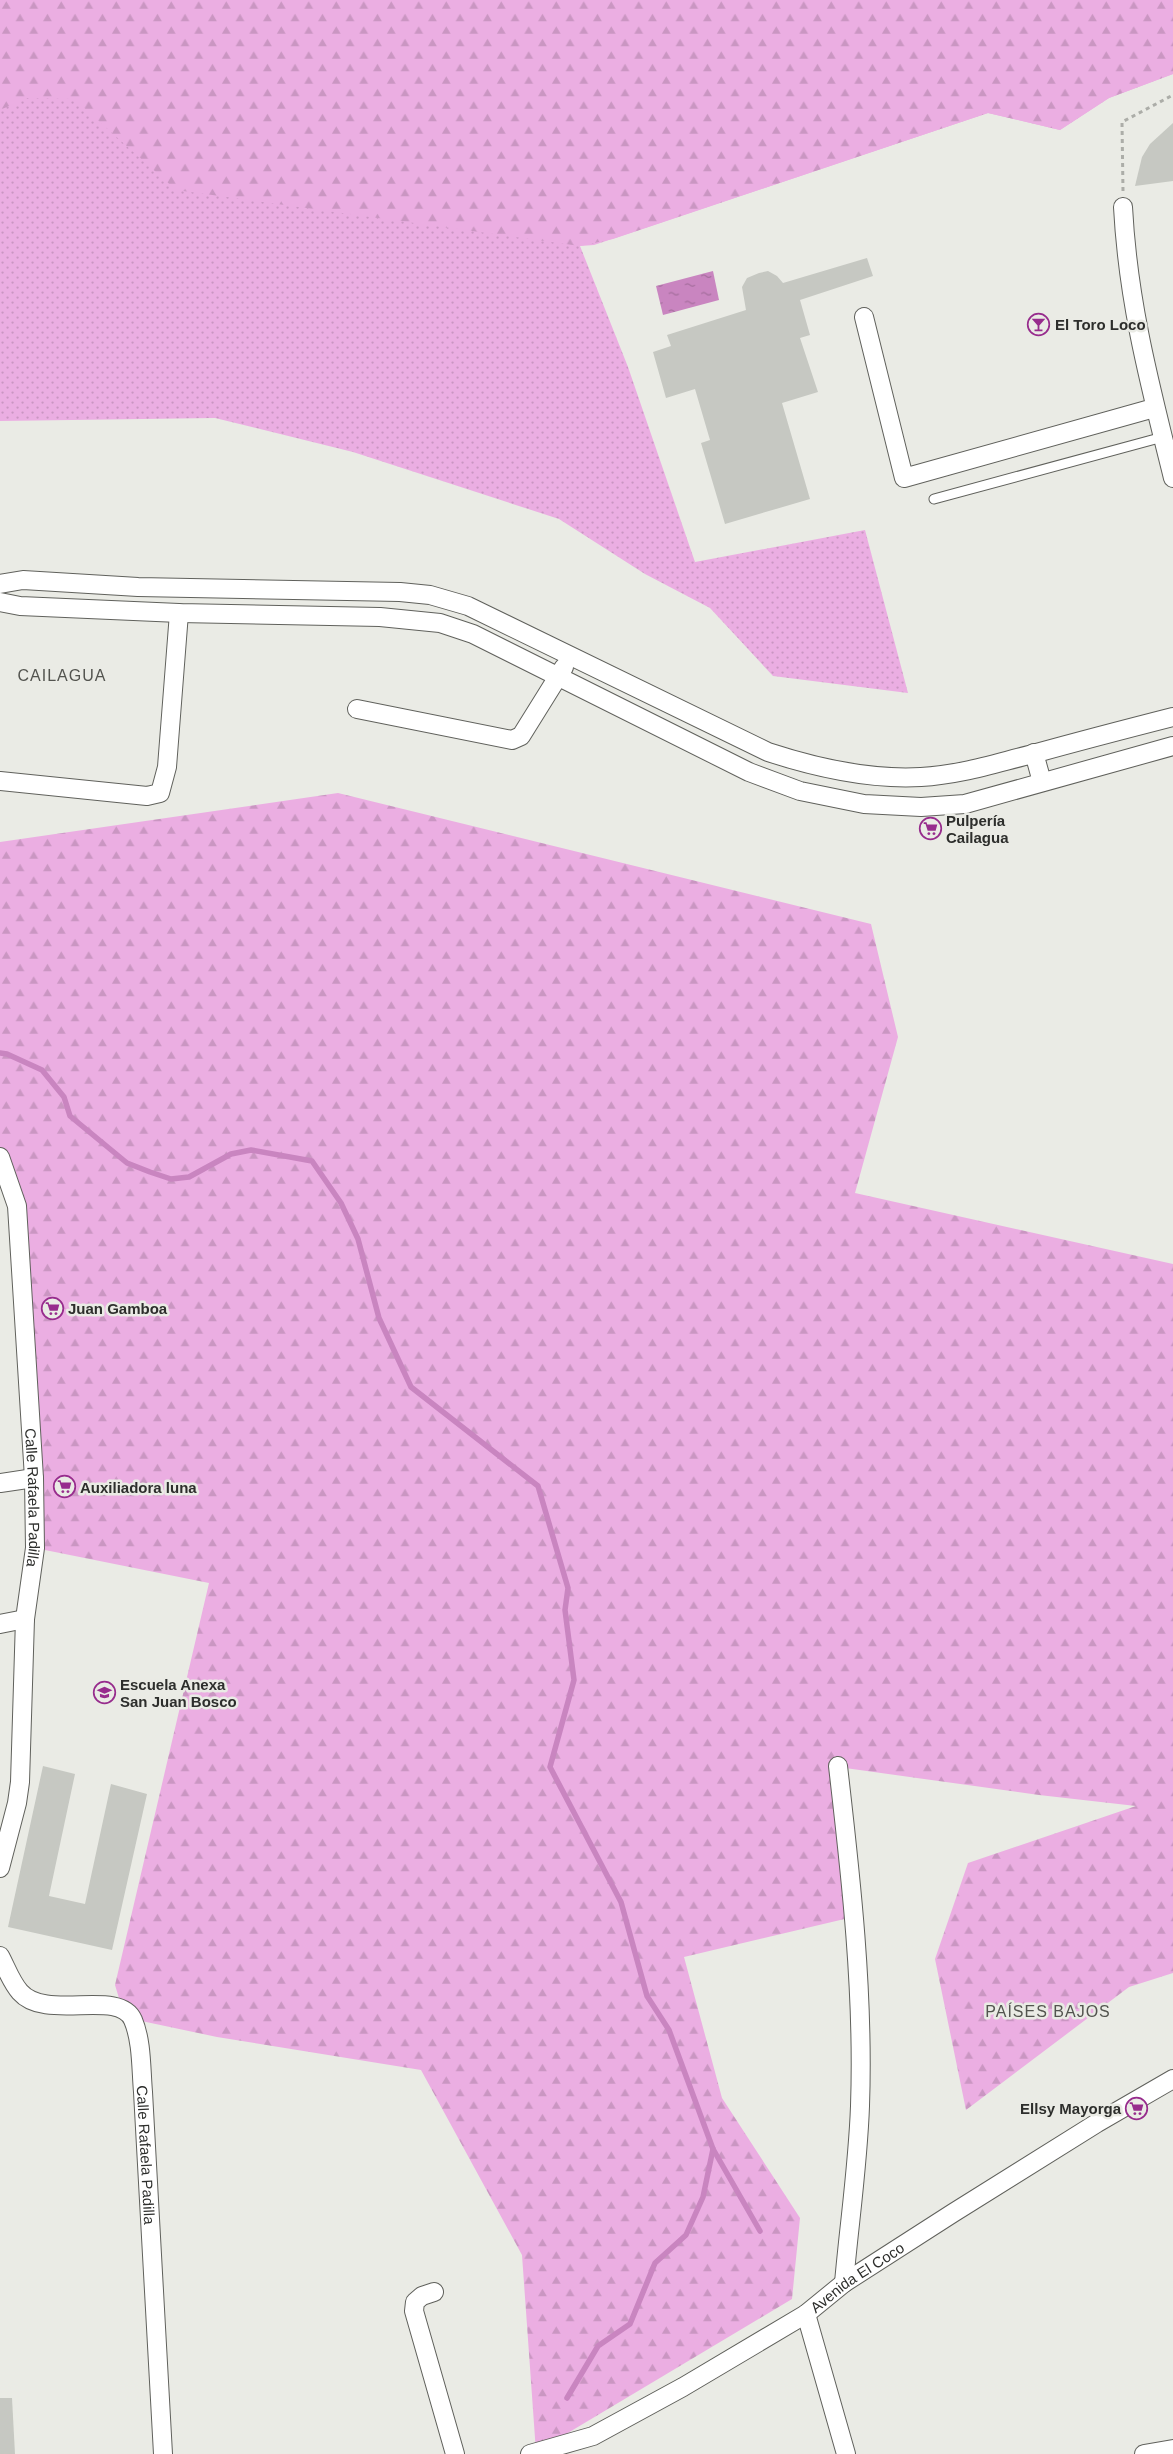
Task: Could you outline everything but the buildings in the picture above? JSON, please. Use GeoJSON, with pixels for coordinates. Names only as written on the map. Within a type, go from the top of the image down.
{"type":"FeatureCollection","features":[{"type":"Feature","properties":{"kind":"street"},"geometry":{"type":"LineString","coordinates":[[1123,207],[1125,251],[1132,300],[1154,408],[1173,478]]}},
{"type":"Feature","properties":{"kind":"street"},"geometry":{"type":"LineString","coordinates":[[864,317],[904,478],[1154,408]]}},
{"type":"Feature","properties":{"kind":"street"},"geometry":{"type":"LineString","coordinates":[[0,584],[23,580],[138,587],[400,592],[430,595],[468,606],[768,752],[807,765],[858,773],[897,777],[922,777],[965,772],[1173,717]]}},
{"type":"Feature","properties":{"kind":"street"},"geometry":{"type":"LineString","coordinates":[[137,610],[138,587]]}},
{"type":"Feature","properties":{"kind":"street"},"geometry":{"type":"LineString","coordinates":[[0,602],[20,606],[180,613],[380,617],[440,623],[473,634],[749,772],[800,791],[832,799],[885,807],[956,804],[1173,746]]}},
{"type":"Feature","properties":{"kind":"street"},"geometry":{"type":"LineString","coordinates":[[0,781],[147,796],[160,792],[167,767],[180,613]]}},
{"type":"Feature","properties":{"kind":"street"},"geometry":{"type":"LineString","coordinates":[[357,709],[512,740],[521,736],[560,676],[570,655]]}},
{"type":"Feature","properties":{"kind":"street"},"geometry":{"type":"LineString","coordinates":[[1034,753],[1042,782]]}},
{"type":"Feature","properties":{"kind":"street","name":"Calle Rafaela Padilla"},"geometry":{"type":"LineString","coordinates":[[0,1157],[17,1206],[34,1478],[35,1548],[25,1619],[9,1804],[0,1868]]}},
{"type":"Feature","properties":{"kind":"street"},"geometry":{"type":"LineString","coordinates":[[0,1483],[34,1478]]}},
{"type":"Feature","properties":{"kind":"street"},"geometry":{"type":"LineString","coordinates":[[0,1624],[25,1619]]}},
{"type":"Feature","properties":{"kind":"street"},"geometry":{"type":"LineString","coordinates":[[838,1766],[849,1861],[859,2022],[860,2106],[844,2283]]}},
{"type":"Feature","properties":{"kind":"street","name":"Calle Rafaela Padilla"},"geometry":{"type":"LineString","coordinates":[[0,1956],[21,1994],[46,2005],[110,2005],[122,2008],[132,2019],[137,2036],[143,2092],[163,2454]]}},
{"type":"Feature","properties":{"kind":"street","name":"Avenida El Coco"},"geometry":{"type":"LineString","coordinates":[[534,2453],[593,2436],[683,2387],[806,2314],[844,2283],[1096,2123],[1173,2079]]}},
{"type":"Feature","properties":{"kind":"street"},"geometry":{"type":"LineString","coordinates":[[434,2292],[422,2296],[415,2302],[414,2310],[455,2454]]}},
{"type":"Feature","properties":{"kind":"street"},"geometry":{"type":"LineString","coordinates":[[806,2314],[846,2454]]}},
{"type":"Feature","properties":{"kind":"street"},"geometry":{"type":"LineString","coordinates":[[1144,2454],[1173,2449]]}},
{"type":"Feature","properties":{"kind":"lane"},"geometry":{"type":"LineString","coordinates":[[934,499],[1163,437]]}},
{"type":"Feature","properties":{"kind":"path"},"geometry":{"type":"LineString","coordinates":[[1123,207],[1122,122],[1173,95]]}},
{"type":"Feature","properties":{"kind":"green space"},"geometry":{"type":"Polygon","coordinates":[[[0,0],[1173,0],[1173,74],[1109,98],[1060,130],[988,113],[594,245],[580,246],[628,367],[695,562],[865,530],[908,693],[773,676],[710,608],[645,574],[559,519],[353,452],[215,418],[0,421],[0,0]]]}},
{"type":"Feature","properties":{"kind":"green space"},"geometry":{"type":"Polygon","coordinates":[[[0,0],[1173,0],[1173,74],[1109,98],[1060,130],[988,113],[613,239],[580,246],[176,190],[74,99],[27,98],[0,110],[0,0]]]}},
{"type":"Feature","properties":{"kind":"green space"},"geometry":{"type":"Polygon","coordinates":[[[338,793],[871,924],[898,1037],[855,1193],[1173,1264],[1173,1973],[1129,1987],[966,2110],[935,1959],[968,1863],[1136,1806],[1039,1795],[838,1767],[853,1917],[684,1957],[722,2098],[800,2218],[792,2299],[536,2452],[522,2255],[421,2070],[217,2037],[132,2019],[122,2008],[115,1985],[209,1583],[35,1548],[17,1206],[0,1181],[0,842],[338,793]]]}},
{"type":"Feature","properties":{"kind":"water"},"geometry":{"type":"Polygon","coordinates":[[[713,271],[719,300],[663,315],[656,286],[713,271]]]}},
{"type":"Feature","properties":{"kind":"waterway"},"geometry":{"type":"LineString","coordinates":[[0,1053],[7,1054],[42,1070],[64,1097],[70,1116],[127,1163],[150,1172],[171,1179],[189,1177],[231,1154],[251,1150],[312,1161],[341,1203],[358,1239],[379,1318],[411,1387],[538,1486],[568,1588],[565,1610],[574,1680],[550,1767],[621,1902],[647,1996],[669,2030],[713,2149],[760,2231]]}},
{"type":"Feature","properties":{"kind":"waterway"},"geometry":{"type":"LineString","coordinates":[[567,2398],[598,2346],[630,2324],[655,2263],[686,2235],[703,2197],[713,2149]]}},
{"type":"Feature","properties":{"kind":"place","name":"El Toro Loco"},"geometry":{"type":"Point","coordinates":[1039,324]}},
{"type":"Feature","properties":{"kind":"place","name":"Pulpería Cailagua"},"geometry":{"type":"Point","coordinates":[930,829]}},
{"type":"Feature","properties":{"kind":"place","name":"Juan Gamboa"},"geometry":{"type":"Point","coordinates":[52,1308]}},
{"type":"Feature","properties":{"kind":"place","name":"Auxiliadora luna"},"geometry":{"type":"Point","coordinates":[64,1487]}},
{"type":"Feature","properties":{"kind":"place","name":"Escuela Anexa San Juan Bosco"},"geometry":{"type":"Point","coordinates":[104,1693]}},
{"type":"Feature","properties":{"kind":"place","name":"Ellsy Mayorga"},"geometry":{"type":"Point","coordinates":[1137,2108]}},
{"type":"Feature","properties":{"kind":"district","name":"CAILAGUA"},"geometry":{"type":"Point","coordinates":[62,675]}},
{"type":"Feature","properties":{"kind":"district","name":"PAÍSES BAJOS"},"geometry":{"type":"Point","coordinates":[1048,2011]}}]}
